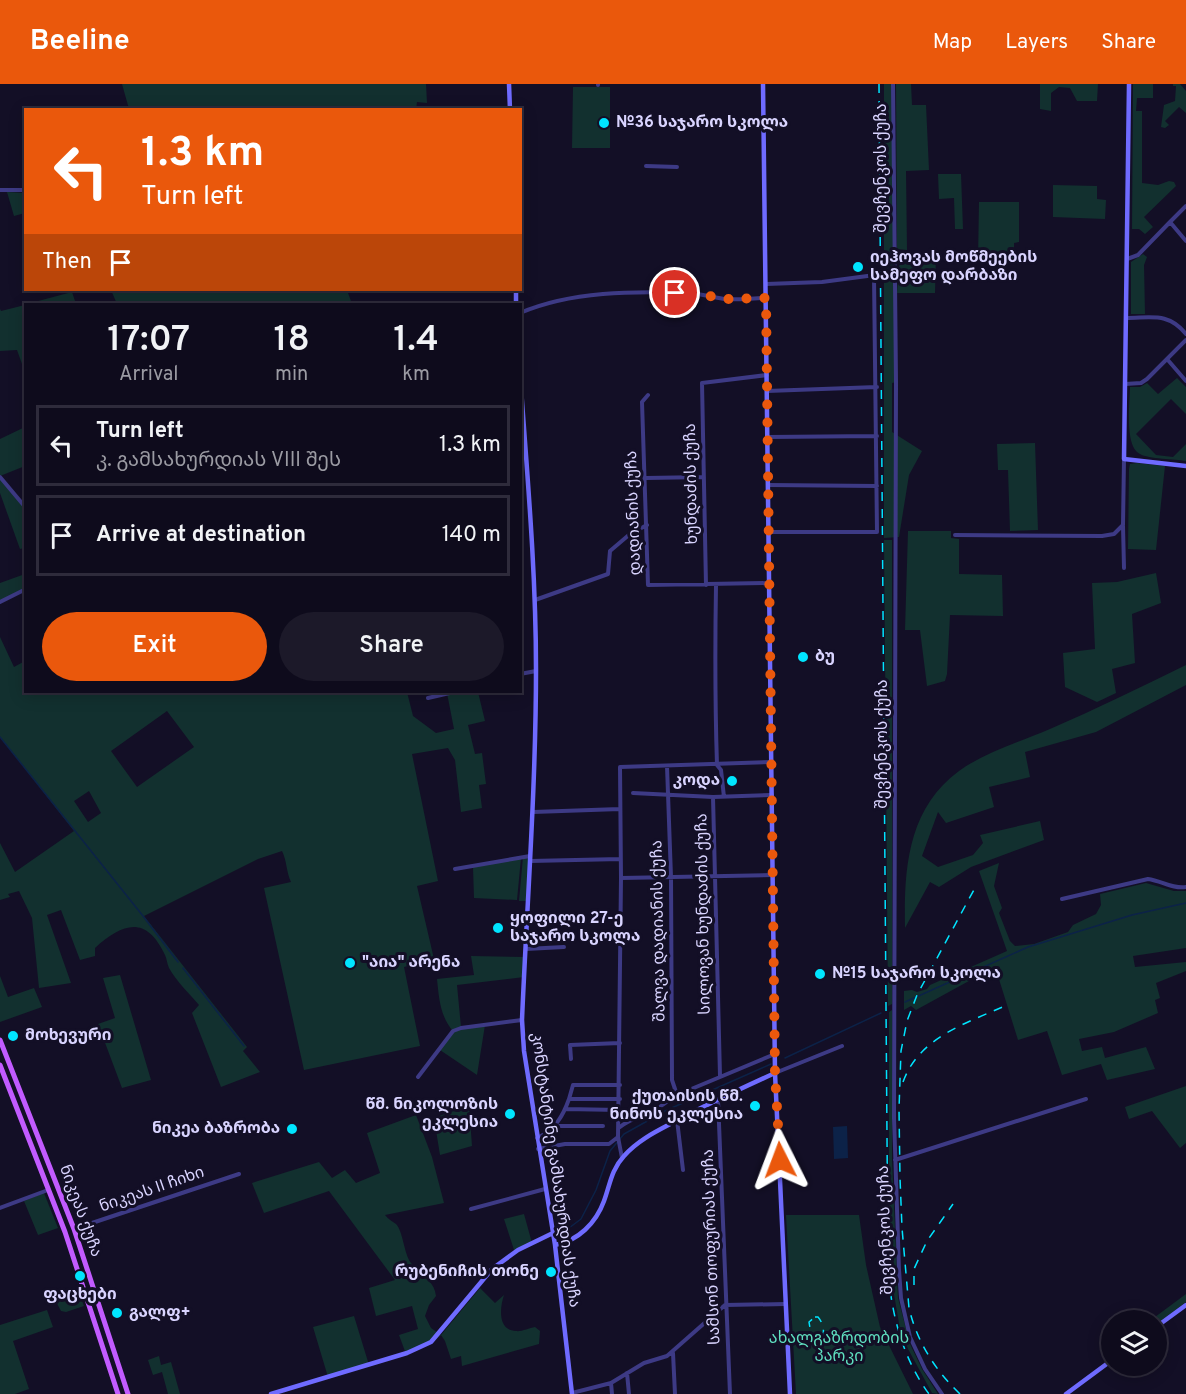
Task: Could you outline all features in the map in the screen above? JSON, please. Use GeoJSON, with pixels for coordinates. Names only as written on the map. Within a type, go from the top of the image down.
{"type":"FeatureCollection","features":[{"type":"Feature","properties":{"kind":"main road","name":"ნიკეას ქუჩა"},"geometry":{"type":"LineString","coordinates":[[0,1040],[74,1229],[128,1394]]}},
{"type":"Feature","properties":{"kind":"main road","name":"ნიკეას ქუჩა"},"geometry":{"type":"LineString","coordinates":[[0,1065],[65,1232],[118,1394]]}},
{"type":"Feature","properties":{"kind":"street"},"geometry":{"type":"LineString","coordinates":[[509,84],[510,108]]}},
{"type":"Feature","properties":{"kind":"street"},"geometry":{"type":"LineString","coordinates":[[763,84],[775,1073],[790,1394]]}},
{"type":"Feature","properties":{"kind":"street","name":"შევჩენკოს ქუჩა"},"geometry":{"type":"LineString","coordinates":[[893,84],[896,382],[894,1118],[901,1298],[910,1337],[925,1369],[942,1394]]}},
{"type":"Feature","properties":{"kind":"street"},"geometry":{"type":"LineString","coordinates":[[1124,568],[1129,84]]}},
{"type":"Feature","properties":{"kind":"street"},"geometry":{"type":"LineString","coordinates":[[646,166],[677,167]]}},
{"type":"Feature","properties":{"kind":"street"},"geometry":{"type":"LineString","coordinates":[[0,190],[24,190]]}},
{"type":"Feature","properties":{"kind":"street"},"geometry":{"type":"LineString","coordinates":[[1126,260],[1138,255],[1186,206]]}},
{"type":"Feature","properties":{"kind":"street"},"geometry":{"type":"LineString","coordinates":[[1170,222],[1186,241]]}},
{"type":"Feature","properties":{"kind":"street"},"geometry":{"type":"LineString","coordinates":[[766,284],[822,282],[875,275],[877,387],[877,532],[769,532]]}},
{"type":"Feature","properties":{"kind":"street"},"geometry":{"type":"LineString","coordinates":[[522,312],[546,303],[578,297],[642,292],[691,293],[727,299],[766,298]]}},
{"type":"Feature","properties":{"kind":"street"},"geometry":{"type":"LineString","coordinates":[[1126,318],[1168,319],[1178,324],[1186,334]]}},
{"type":"Feature","properties":{"kind":"street"},"geometry":{"type":"LineString","coordinates":[[1125,384],[1141,383],[1147,380],[1186,340]]}},
{"type":"Feature","properties":{"kind":"street"},"geometry":{"type":"LineString","coordinates":[[1167,359],[1186,381]]}},
{"type":"Feature","properties":{"kind":"street","name":"ხუნდაძის ქუჩა"},"geometry":{"type":"LineString","coordinates":[[706,585],[702,383],[767,375]]}},
{"type":"Feature","properties":{"kind":"street"},"geometry":{"type":"LineString","coordinates":[[767,391],[877,387]]}},
{"type":"Feature","properties":{"kind":"street","name":"დადიანის ქუჩა"},"geometry":{"type":"LineString","coordinates":[[648,395],[642,402],[648,585],[770,583]]}},
{"type":"Feature","properties":{"kind":"street","name":"კონსტანტინე გამსახურდიას ქუჩა"},"geometry":{"type":"LineString","coordinates":[[522,421],[535,600],[536,671],[533,812],[522,1020],[524,1052],[538,1149],[555,1245],[572,1393]]}},
{"type":"Feature","properties":{"kind":"street"},"geometry":{"type":"LineString","coordinates":[[768,437],[877,436]]}},
{"type":"Feature","properties":{"kind":"street"},"geometry":{"type":"LineString","coordinates":[[1124,459],[1186,466]]}},
{"type":"Feature","properties":{"kind":"street"},"geometry":{"type":"LineString","coordinates":[[0,477],[24,506]]}},
{"type":"Feature","properties":{"kind":"street"},"geometry":{"type":"LineString","coordinates":[[646,478],[704,477]]}},
{"type":"Feature","properties":{"kind":"street"},"geometry":{"type":"LineString","coordinates":[[768,485],[877,486]]}},
{"type":"Feature","properties":{"kind":"street"},"geometry":{"type":"LineString","coordinates":[[535,600],[608,574],[610,551],[630,534],[647,525]]}},
{"type":"Feature","properties":{"kind":"street"},"geometry":{"type":"LineString","coordinates":[[955,535],[1102,536],[1114,534],[1123,525]]}},
{"type":"Feature","properties":{"kind":"street","name":"სილოვან ხუნდაძის ქუჩა"},"geometry":{"type":"LineString","coordinates":[[716,585],[717,644],[714,694],[717,765],[721,770],[724,797],[713,797],[720,1076]]}},
{"type":"Feature","properties":{"kind":"street"},"geometry":{"type":"LineString","coordinates":[[0,602],[24,590]]}},
{"type":"Feature","properties":{"kind":"street"},"geometry":{"type":"LineString","coordinates":[[522,674],[536,671]]}},
{"type":"Feature","properties":{"kind":"street"},"geometry":{"type":"LineString","coordinates":[[428,698],[450,693]]}},
{"type":"Feature","properties":{"kind":"street"},"geometry":{"type":"LineString","coordinates":[[622,1158],[618,1137],[620,1110],[620,767],[772,762]]}},
{"type":"Feature","properties":{"kind":"street","name":"შალვა დადიანის ქუჩა"},"geometry":{"type":"LineString","coordinates":[[667,766],[671,877],[672,1080],[677,1095]]}},
{"type":"Feature","properties":{"kind":"street"},"geometry":{"type":"LineString","coordinates":[[633,793],[713,797]]}},
{"type":"Feature","properties":{"kind":"street"},"geometry":{"type":"LineString","coordinates":[[724,797],[772,795]]}},
{"type":"Feature","properties":{"kind":"street"},"geometry":{"type":"LineString","coordinates":[[533,812],[620,809]]}},
{"type":"Feature","properties":{"kind":"street"},"geometry":{"type":"LineString","coordinates":[[455,869],[530,858],[621,859]]}},
{"type":"Feature","properties":{"kind":"street"},"geometry":{"type":"LineString","coordinates":[[621,878],[773,875]]}},
{"type":"Feature","properties":{"kind":"street"},"geometry":{"type":"LineString","coordinates":[[1062,899],[1148,879],[1173,888],[1186,887]]}},
{"type":"Feature","properties":{"kind":"street"},"geometry":{"type":"LineString","coordinates":[[526,949],[564,947]]}},
{"type":"Feature","properties":{"kind":"street"},"geometry":{"type":"LineString","coordinates":[[418,1077],[453,1031],[522,1020]]}},
{"type":"Feature","properties":{"kind":"street"},"geometry":{"type":"LineString","coordinates":[[571,1059],[570,1044],[620,1043]]}},
{"type":"Feature","properties":{"kind":"street"},"geometry":{"type":"LineString","coordinates":[[555,1245],[573,1239],[592,1222],[604,1201],[611,1175],[634,1145],[718,1099],[842,1046]]}},
{"type":"Feature","properties":{"kind":"street"},"geometry":{"type":"LineString","coordinates":[[619,1128],[635,1117],[657,1109],[677,1095],[775,1054]]}},
{"type":"Feature","properties":{"kind":"street"},"geometry":{"type":"LineString","coordinates":[[537,1138],[545,1135],[563,1116],[573,1085],[620,1085]]}},
{"type":"Feature","properties":{"kind":"street"},"geometry":{"type":"LineString","coordinates":[[569,1099],[620,1099]]}},
{"type":"Feature","properties":{"kind":"street","name":"სამსონ თოფურიას ქუჩა"},"geometry":{"type":"LineString","coordinates":[[718,1099],[730,1394]]}},
{"type":"Feature","properties":{"kind":"street"},"geometry":{"type":"LineString","coordinates":[[896,1160],[1086,1100]]}},
{"type":"Feature","properties":{"kind":"street"},"geometry":{"type":"LineString","coordinates":[[565,1109],[620,1110]]}},
{"type":"Feature","properties":{"kind":"street"},"geometry":{"type":"LineString","coordinates":[[677,1120],[683,1170]]}},
{"type":"Feature","properties":{"kind":"street"},"geometry":{"type":"LineString","coordinates":[[554,1126],[603,1126]]}},
{"type":"Feature","properties":{"kind":"street"},"geometry":{"type":"LineString","coordinates":[[538,1149],[565,1144],[609,1144],[618,1137]]}},
{"type":"Feature","properties":{"kind":"street","name":"ნიკეას II ჩიხი"},"geometry":{"type":"LineString","coordinates":[[74,1229],[239,1174]]}},
{"type":"Feature","properties":{"kind":"street"},"geometry":{"type":"LineString","coordinates":[[0,1208],[49,1189]]}},
{"type":"Feature","properties":{"kind":"street"},"geometry":{"type":"LineString","coordinates":[[471,1209],[545,1189]]}},
{"type":"Feature","properties":{"kind":"street"},"geometry":{"type":"LineString","coordinates":[[271,1394],[407,1353],[431,1342],[492,1269],[518,1250],[553,1233]]}},
{"type":"Feature","properties":{"kind":"street"},"geometry":{"type":"LineString","coordinates":[[572,1393],[611,1383],[644,1363],[673,1353],[725,1305],[787,1304]]}},
{"type":"Feature","properties":{"kind":"street"},"geometry":{"type":"LineString","coordinates":[[1167,1319],[1186,1305]]}},
{"type":"Feature","properties":{"kind":"street"},"geometry":{"type":"LineString","coordinates":[[673,1353],[675,1394]]}},
{"type":"Feature","properties":{"kind":"street"},"geometry":{"type":"LineString","coordinates":[[1066,1394],[1101,1368]]}},
{"type":"Feature","properties":{"kind":"street"},"geometry":{"type":"LineString","coordinates":[[627,1373],[629,1394]]}},
{"type":"Feature","properties":{"kind":"street"},"geometry":{"type":"LineString","coordinates":[[611,1383],[612,1394]]}},
{"type":"Feature","properties":{"kind":"green space"},"geometry":{"type":"Polygon","coordinates":[[[122,84],[426,84],[427,103],[417,102],[416,108],[348,108],[347,106],[342,108],[129,108],[122,84]]]}},
{"type":"Feature","properties":{"kind":"green space"},"geometry":{"type":"Polygon","coordinates":[[[884,84],[893,84],[896,382],[892,383],[892,432],[922,451],[909,475],[899,537],[884,538],[884,84]]]}},
{"type":"Feature","properties":{"kind":"green space"},"geometry":{"type":"Polygon","coordinates":[[[896,84],[911,84],[912,105],[926,105],[929,170],[906,171],[907,250],[897,249],[896,84]]]}},
{"type":"Feature","properties":{"kind":"green space"},"geometry":{"type":"Polygon","coordinates":[[[1040,84],[1098,84],[1097,101],[1077,101],[1070,88],[1059,87],[1051,93],[1051,111],[1040,109],[1040,84]]]}},
{"type":"Feature","properties":{"kind":"green space"},"geometry":{"type":"Polygon","coordinates":[[[1133,84],[1153,84],[1153,98],[1137,98],[1136,111],[1142,111],[1142,183],[1158,185],[1169,181],[1174,182],[1176,186],[1144,217],[1153,227],[1145,234],[1139,229],[1132,229],[1133,84]]]}},
{"type":"Feature","properties":{"kind":"green space"},"geometry":{"type":"Polygon","coordinates":[[[1173,84],[1180,84],[1186,91],[1186,113],[1179,107],[1165,121],[1169,125],[1165,128],[1161,127],[1164,105],[1175,101],[1176,86],[1173,84]]]}},
{"type":"Feature","properties":{"kind":"green space"},"geometry":{"type":"Polygon","coordinates":[[[573,87],[610,87],[610,148],[572,148],[573,87]]]}},
{"type":"Feature","properties":{"kind":"green space"},"geometry":{"type":"Polygon","coordinates":[[[938,174],[961,174],[963,229],[955,229],[954,198],[939,199],[938,174]]]}},
{"type":"Feature","properties":{"kind":"green space"},"geometry":{"type":"Polygon","coordinates":[[[1053,185],[1097,186],[1097,199],[1106,200],[1105,219],[1053,217],[1053,185]]]}},
{"type":"Feature","properties":{"kind":"green space"},"geometry":{"type":"Polygon","coordinates":[[[7,192],[24,193],[24,213],[14,216],[7,192]]]}},
{"type":"Feature","properties":{"kind":"green space"},"geometry":{"type":"Polygon","coordinates":[[[979,202],[1019,202],[1019,242],[1014,243],[1014,261],[978,261],[979,202]]]}},
{"type":"Feature","properties":{"kind":"green space"},"geometry":{"type":"Polygon","coordinates":[[[936,254],[935,293],[897,293],[899,266],[903,262],[911,257],[936,254]]]}},
{"type":"Feature","properties":{"kind":"green space"},"geometry":{"type":"Polygon","coordinates":[[[1143,254],[1147,257],[1144,265],[1145,314],[1131,314],[1131,262],[1143,254]]]}},
{"type":"Feature","properties":{"kind":"green space"},"geometry":{"type":"Polygon","coordinates":[[[111,291],[347,291],[352,303],[117,303],[111,291]]]}},
{"type":"Feature","properties":{"kind":"green space"},"geometry":{"type":"Polygon","coordinates":[[[72,292],[76,303],[31,303],[72,292]]]}},
{"type":"Feature","properties":{"kind":"green space"},"geometry":{"type":"Polygon","coordinates":[[[24,305],[24,367],[17,350],[0,351],[0,309],[1,311],[24,305]]]}},
{"type":"Feature","properties":{"kind":"green space"},"geometry":{"type":"Polygon","coordinates":[[[1177,378],[1186,387],[1186,414],[1171,399],[1136,434],[1156,455],[1173,457],[1186,444],[1186,461],[1144,456],[1135,449],[1130,433],[1130,387],[1140,387],[1147,383],[1158,394],[1177,378]]]}},
{"type":"Feature","properties":{"kind":"green space"},"geometry":{"type":"Polygon","coordinates":[[[24,427],[24,466],[0,476],[0,439],[24,427]]]}},
{"type":"Feature","properties":{"kind":"green space"},"geometry":{"type":"Polygon","coordinates":[[[1035,443],[1038,530],[1010,531],[1008,470],[998,470],[997,444],[1035,443]]]}},
{"type":"Feature","properties":{"kind":"green space"},"geometry":{"type":"Polygon","coordinates":[[[1130,464],[1165,466],[1156,550],[1128,549],[1129,469],[1130,464]]]}},
{"type":"Feature","properties":{"kind":"green space"},"geometry":{"type":"Polygon","coordinates":[[[0,477],[24,507],[24,548],[20,549],[0,493],[0,477]]]}},
{"type":"Feature","properties":{"kind":"green space"},"geometry":{"type":"Polygon","coordinates":[[[908,531],[951,531],[951,538],[959,539],[959,574],[1002,575],[1003,616],[950,615],[945,681],[927,686],[920,630],[905,630],[908,531]]]}},
{"type":"Feature","properties":{"kind":"green space"},"geometry":{"type":"Polygon","coordinates":[[[884,540],[892,540],[892,1004],[888,1006],[884,540]]]}},
{"type":"Feature","properties":{"kind":"green space"},"geometry":{"type":"Polygon","coordinates":[[[1156,573],[1161,603],[1132,614],[1135,663],[1112,669],[1116,693],[1097,702],[1065,687],[1063,653],[1095,649],[1092,583],[1117,582],[1156,573]]]}},
{"type":"Feature","properties":{"kind":"green space"},"geometry":{"type":"Polygon","coordinates":[[[24,574],[24,590],[0,602],[0,583],[24,574]]]}},
{"type":"Feature","properties":{"kind":"green space"},"geometry":{"type":"Polygon","coordinates":[[[0,637],[14,667],[24,662],[24,693],[407,693],[413,716],[436,733],[454,729],[447,693],[478,693],[485,721],[468,725],[475,754],[482,753],[486,784],[479,785],[482,808],[461,812],[455,760],[448,748],[412,754],[438,881],[417,886],[434,959],[404,967],[420,1046],[304,1070],[264,888],[291,882],[282,851],[258,859],[144,916],[247,1047],[243,1051],[260,1072],[221,1087],[192,1013],[199,1005],[172,973],[158,942],[142,929],[133,927],[115,933],[95,948],[95,956],[80,960],[61,910],[47,915],[71,983],[39,988],[32,918],[19,891],[8,894],[10,897],[0,900],[0,843],[15,872],[74,831],[0,737],[0,637]],[[167,711],[111,751],[137,787],[194,747],[167,711]],[[89,791],[74,801],[88,822],[101,813],[89,791]]]}},
{"type":"Feature","properties":{"kind":"green space"},"geometry":{"type":"Polygon","coordinates":[[[1186,665],[1186,685],[1096,732],[1025,752],[1030,777],[989,787],[994,807],[946,823],[938,812],[922,856],[938,867],[973,855],[983,843],[980,835],[1040,821],[1044,840],[971,867],[939,887],[930,882],[905,928],[906,884],[912,842],[928,803],[942,786],[959,771],[980,758],[1039,734],[1186,665]]]}},
{"type":"Feature","properties":{"kind":"green space"},"geometry":{"type":"Polygon","coordinates":[[[530,856],[528,901],[519,901],[523,857],[530,856]]]}},
{"type":"Feature","properties":{"kind":"green space"},"geometry":{"type":"Polygon","coordinates":[[[521,858],[517,900],[474,898],[473,867],[521,858]]]}},
{"type":"Feature","properties":{"kind":"green space"},"geometry":{"type":"Polygon","coordinates":[[[999,863],[994,886],[1002,908],[999,913],[1010,941],[1015,946],[1034,944],[1068,932],[1073,925],[1096,914],[1101,905],[1100,894],[1146,883],[1174,891],[1186,891],[1186,948],[1133,956],[1135,967],[1186,962],[1186,971],[1156,983],[1160,998],[1155,1000],[1158,1013],[1114,1032],[1079,1039],[1082,1051],[1102,1047],[1105,1058],[1146,1047],[1155,1069],[1107,1080],[1101,1064],[1062,1075],[1047,1031],[1018,1040],[998,976],[992,976],[989,970],[916,1010],[911,1006],[904,1010],[904,991],[917,992],[927,989],[930,985],[1007,951],[979,871],[999,863]]]}},
{"type":"Feature","properties":{"kind":"green space"},"geometry":{"type":"Polygon","coordinates":[[[471,956],[525,957],[524,977],[457,985],[461,1027],[485,1025],[477,1075],[440,1050],[453,1031],[443,1013],[437,979],[474,975],[471,956]]]}},
{"type":"Feature","properties":{"kind":"green space"},"geometry":{"type":"Polygon","coordinates":[[[120,975],[151,1080],[122,1088],[98,1024],[115,1018],[103,978],[120,975]]]}},
{"type":"Feature","properties":{"kind":"green space"},"geometry":{"type":"Polygon","coordinates":[[[0,976],[8,997],[34,988],[42,1007],[0,1022],[0,976]]]}},
{"type":"Feature","properties":{"kind":"green space"},"geometry":{"type":"Polygon","coordinates":[[[892,1010],[892,1159],[898,1298],[910,1344],[938,1394],[932,1393],[908,1349],[900,1329],[891,1277],[889,1012],[892,1010]]]}},
{"type":"Feature","properties":{"kind":"green space"},"geometry":{"type":"Polygon","coordinates":[[[1186,1086],[1186,1143],[1180,1148],[1152,1111],[1129,1119],[1125,1107],[1186,1086]]]}},
{"type":"Feature","properties":{"kind":"green space"},"geometry":{"type":"Polygon","coordinates":[[[469,1105],[472,1146],[440,1155],[434,1118],[469,1105]]]}},
{"type":"Feature","properties":{"kind":"green space"},"geometry":{"type":"Polygon","coordinates":[[[416,1115],[432,1157],[444,1203],[385,1215],[398,1227],[411,1263],[435,1290],[436,1296],[425,1316],[431,1328],[441,1335],[431,1344],[406,1354],[399,1335],[418,1329],[412,1306],[376,1316],[369,1288],[395,1280],[329,1191],[264,1213],[252,1183],[319,1162],[332,1178],[345,1170],[356,1183],[380,1173],[367,1133],[416,1115]]]}},
{"type":"Feature","properties":{"kind":"green space"},"geometry":{"type":"Polygon","coordinates":[[[44,1193],[58,1228],[38,1235],[24,1201],[44,1193]]]}},
{"type":"Feature","properties":{"kind":"green space"},"geometry":{"type":"Polygon","coordinates":[[[524,1214],[532,1243],[515,1253],[504,1219],[524,1214]]]}},
{"type":"Feature","properties":{"kind":"green space","name":"ახალგაზრდობის პარკი"},"geometry":{"type":"Polygon","coordinates":[[[786,1215],[859,1215],[866,1265],[880,1327],[913,1394],[796,1394],[786,1215]]]}},
{"type":"Feature","properties":{"kind":"green space"},"geometry":{"type":"Polygon","coordinates":[[[480,1288],[495,1303],[504,1295],[501,1317],[510,1330],[518,1331],[535,1327],[540,1331],[539,1344],[462,1366],[461,1356],[451,1359],[441,1335],[480,1288]]]}},
{"type":"Feature","properties":{"kind":"green space"},"geometry":{"type":"Polygon","coordinates":[[[78,1290],[84,1306],[66,1312],[61,1311],[54,1298],[78,1290]]]}},
{"type":"Feature","properties":{"kind":"green space"},"geometry":{"type":"Polygon","coordinates":[[[1186,1294],[1186,1302],[1167,1316],[1167,1310],[1164,1310],[1186,1294]]]}},
{"type":"Feature","properties":{"kind":"green space"},"geometry":{"type":"Polygon","coordinates":[[[47,1310],[53,1327],[13,1341],[29,1389],[15,1394],[0,1394],[0,1325],[47,1310]]]}},
{"type":"Feature","properties":{"kind":"green space"},"geometry":{"type":"Polygon","coordinates":[[[354,1316],[369,1365],[328,1377],[313,1327],[354,1316]]]}},
{"type":"Feature","properties":{"kind":"green space"},"geometry":{"type":"Polygon","coordinates":[[[159,1356],[161,1365],[171,1362],[180,1394],[168,1394],[162,1372],[153,1375],[148,1360],[159,1356]]]}},
{"type":"Feature","properties":{"kind":"water"},"geometry":{"type":"Polygon","coordinates":[[[847,1126],[848,1158],[834,1159],[833,1127],[847,1126]]]}},
{"type":"Feature","properties":{"kind":"waterway"},"geometry":{"type":"LineString","coordinates":[[0,737],[178,962]]}},
{"type":"Feature","properties":{"kind":"waterway"},"geometry":{"type":"LineString","coordinates":[[905,1002],[1028,947],[1132,915],[1186,903]]}},
{"type":"Feature","properties":{"kind":"waterway"},"geometry":{"type":"LineString","coordinates":[[183,968],[244,1046]]}},
{"type":"Feature","properties":{"kind":"waterway"},"geometry":{"type":"LineString","coordinates":[[785,1058],[881,1013]]}},
{"type":"Feature","properties":{"kind":"waterway"},"geometry":{"type":"LineString","coordinates":[[557,1237],[581,1219],[596,1190],[610,1151],[624,1134],[667,1110],[771,1064]]}},
{"type":"Feature","properties":{"kind":"railway"},"geometry":{"type":"LineString","coordinates":[[879,84],[888,1268],[895,1318],[905,1350],[929,1394]]}},
{"type":"Feature","properties":{"kind":"railway"},"geometry":{"type":"LineString","coordinates":[[960,1394],[928,1355],[909,1308],[902,1228],[899,1109],[901,1051],[907,1021],[917,995],[976,886]]}},
{"type":"Feature","properties":{"kind":"railway"},"geometry":{"type":"LineString","coordinates":[[903,1082],[910,1067],[932,1043],[961,1025],[1007,1005]]}},
{"type":"Feature","properties":{"kind":"railway"},"geometry":{"type":"LineString","coordinates":[[914,1285],[914,1269],[927,1241],[953,1204]]}},
{"type":"Feature","properties":{"kind":"railway"},"geometry":{"type":"LineString","coordinates":[[815,1317],[818,1317],[823,1326],[823,1337],[819,1342],[812,1340],[809,1322],[815,1317]]}},
{"type":"Feature","properties":{"kind":"place","name":"№36 საჯარო სკოლა"},"geometry":{"type":"Point","coordinates":[604,123]}},
{"type":"Feature","properties":{"kind":"place","name":"იეჰოვას მოწმეების სამეფო დარბაზი"},"geometry":{"type":"Point","coordinates":[858,267]}},
{"type":"Feature","properties":{"kind":"place","name":"ბუ"},"geometry":{"type":"Point","coordinates":[803,657]}},
{"type":"Feature","properties":{"kind":"place","name":"კოდა"},"geometry":{"type":"Point","coordinates":[732,781]}},
{"type":"Feature","properties":{"kind":"place","name":"ყოფილი 27-ე საჯარო სკოლა"},"geometry":{"type":"Point","coordinates":[498,928]}},
{"type":"Feature","properties":{"kind":"place","name":"\"აია\" არენა"},"geometry":{"type":"Point","coordinates":[350,963]}},
{"type":"Feature","properties":{"kind":"place","name":"№15 საჯარო სკოლა"},"geometry":{"type":"Point","coordinates":[820,974]}},
{"type":"Feature","properties":{"kind":"place","name":"მოხევური"},"geometry":{"type":"Point","coordinates":[13,1036]}},
{"type":"Feature","properties":{"kind":"place","name":"ქუთაისის წმ. ნინოს ეკლესია"},"geometry":{"type":"Point","coordinates":[755,1106]}},
{"type":"Feature","properties":{"kind":"place","name":"წმ. ნიკოლოზის ეკლესია"},"geometry":{"type":"Point","coordinates":[510,1114]}},
{"type":"Feature","properties":{"kind":"place","name":"ნიკეა ბაზრობა"},"geometry":{"type":"Point","coordinates":[292,1129]}},
{"type":"Feature","properties":{"kind":"place","name":"რუბენიჩის თონე"},"geometry":{"type":"Point","coordinates":[551,1272]}},
{"type":"Feature","properties":{"kind":"place","name":"ფაცხები"},"geometry":{"type":"Point","coordinates":[80,1276]}},
{"type":"Feature","properties":{"kind":"place","name":"გალფ+"},"geometry":{"type":"Point","coordinates":[117,1313]}},
{"type":"Feature","properties":{"kind":"route"},"geometry":{"type":"LineString","coordinates":[[675,293],[691,293],[727,299],[766,298],[775,1073],[780,1160]]}}]}
